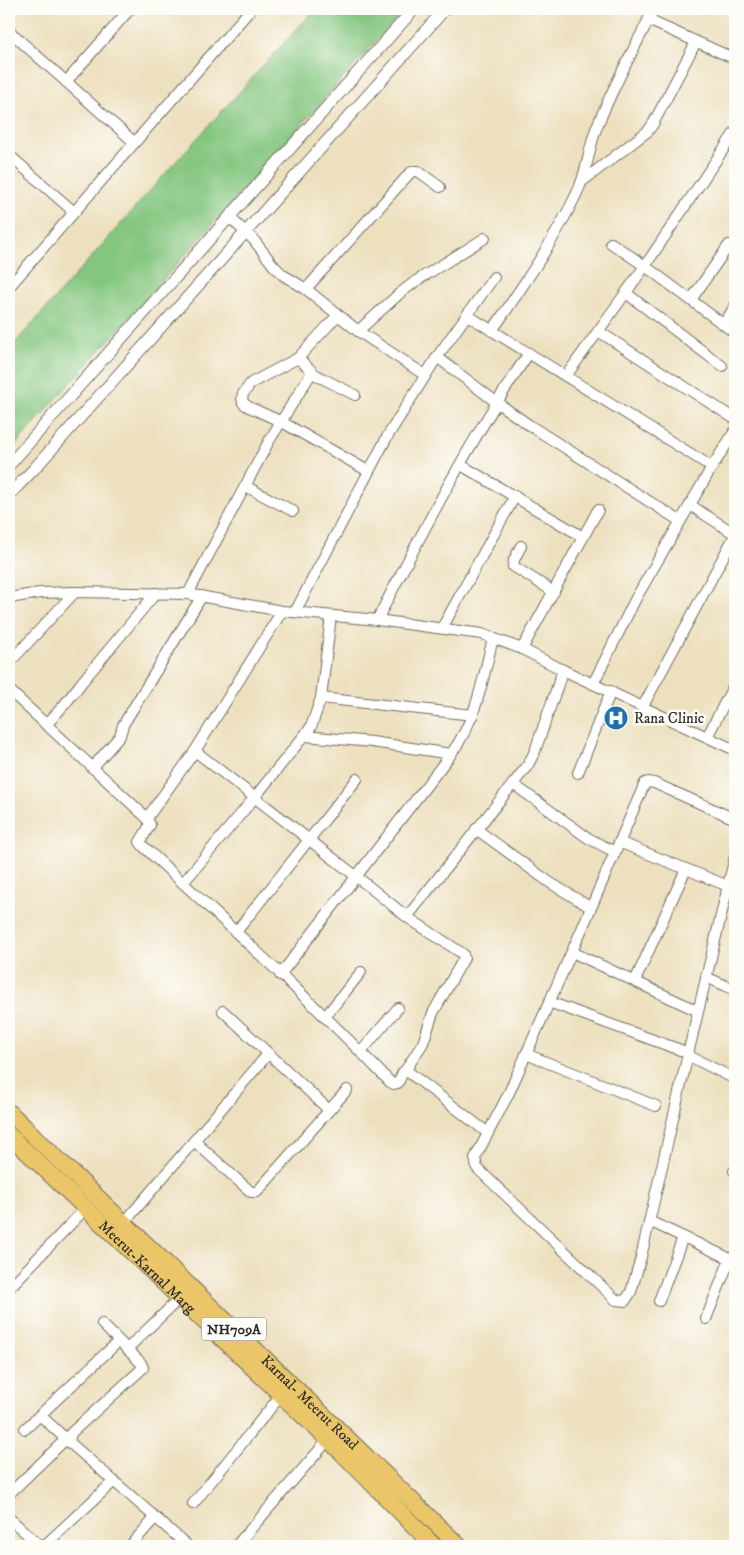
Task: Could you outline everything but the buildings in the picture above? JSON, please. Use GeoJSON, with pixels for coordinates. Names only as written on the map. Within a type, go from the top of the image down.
{"type":"FeatureCollection","features":[{"type":"Feature","properties":{"kind":"highway","name":"Karnal- Meerut Road"},"geometry":{"type":"LineString","coordinates":[[9,1112],[459,1546]]}},
{"type":"Feature","properties":{"kind":"highway","name":"Meerut-Karnal Marg"},"geometry":{"type":"LineString","coordinates":[[9,1135],[328,1440],[434,1546]]}},
{"type":"Feature","properties":{"kind":"street"},"geometry":{"type":"LineString","coordinates":[[66,82],[130,9]]}},
{"type":"Feature","properties":{"kind":"street"},"geometry":{"type":"LineString","coordinates":[[9,287],[251,9]]}},
{"type":"Feature","properties":{"kind":"street"},"geometry":{"type":"LineString","coordinates":[[9,465],[414,9]]}},
{"type":"Feature","properties":{"kind":"street"},"geometry":{"type":"LineString","coordinates":[[9,495],[445,9]]}},
{"type":"Feature","properties":{"kind":"street"},"geometry":{"type":"LineString","coordinates":[[492,331],[552,239],[584,180],[597,128],[654,9]]}},
{"type":"Feature","properties":{"kind":"street"},"geometry":{"type":"LineString","coordinates":[[648,20],[735,59]]}},
{"type":"Feature","properties":{"kind":"street"},"geometry":{"type":"LineString","coordinates":[[9,32],[134,142]]}},
{"type":"Feature","properties":{"kind":"street"},"geometry":{"type":"LineString","coordinates":[[584,180],[648,131],[696,42]]}},
{"type":"Feature","properties":{"kind":"street"},"geometry":{"type":"LineString","coordinates":[[566,376],[646,266],[735,132]]}},
{"type":"Feature","properties":{"kind":"street"},"geometry":{"type":"LineString","coordinates":[[9,155],[74,211]]}},
{"type":"Feature","properties":{"kind":"street"},"geometry":{"type":"LineString","coordinates":[[306,289],[410,173],[418,171],[440,187]]}},
{"type":"Feature","properties":{"kind":"street"},"geometry":{"type":"LineString","coordinates":[[229,217],[261,248],[278,270],[306,289],[358,331],[425,375]]}},
{"type":"Feature","properties":{"kind":"street"},"geometry":{"type":"LineString","coordinates":[[358,331],[416,281],[485,238]]}},
{"type":"Feature","properties":{"kind":"street"},"geometry":{"type":"LineString","coordinates":[[611,243],[646,266],[735,333]]}},
{"type":"Feature","properties":{"kind":"street"},"geometry":{"type":"LineString","coordinates":[[691,300],[729,245]]}},
{"type":"Feature","properties":{"kind":"street"},"geometry":{"type":"LineString","coordinates":[[294,612],[387,437],[437,357],[494,278]]}},
{"type":"Feature","properties":{"kind":"street"},"geometry":{"type":"LineString","coordinates":[[626,292],[722,366]]}},
{"type":"Feature","properties":{"kind":"street"},"geometry":{"type":"LineString","coordinates":[[724,324],[735,306]]}},
{"type":"Feature","properties":{"kind":"street"},"geometry":{"type":"LineString","coordinates":[[338,315],[298,358],[250,383],[242,398],[243,402],[249,407],[282,422],[368,471]]}},
{"type":"Feature","properties":{"kind":"street"},"geometry":{"type":"LineString","coordinates":[[467,315],[712,467]]}},
{"type":"Feature","properties":{"kind":"street"},"geometry":{"type":"LineString","coordinates":[[598,331],[735,419]]}},
{"type":"Feature","properties":{"kind":"street"},"geometry":{"type":"LineString","coordinates":[[377,620],[412,551],[496,402],[529,353]]}},
{"type":"Feature","properties":{"kind":"street"},"geometry":{"type":"LineString","coordinates":[[437,357],[496,402],[589,464],[680,521]]}},
{"type":"Feature","properties":{"kind":"street"},"geometry":{"type":"LineString","coordinates":[[298,358],[312,372],[355,395]]}},
{"type":"Feature","properties":{"kind":"street"},"geometry":{"type":"LineString","coordinates":[[188,594],[245,486],[312,372]]}},
{"type":"Feature","properties":{"kind":"street"},"geometry":{"type":"LineString","coordinates":[[592,684],[636,598],[735,431]]}},
{"type":"Feature","properties":{"kind":"street"},"geometry":{"type":"LineString","coordinates":[[461,465],[583,537]]}},
{"type":"Feature","properties":{"kind":"street"},"geometry":{"type":"LineString","coordinates":[[245,486],[293,511]]}},
{"type":"Feature","properties":{"kind":"street"},"geometry":{"type":"LineString","coordinates":[[442,628],[515,496]]}},
{"type":"Feature","properties":{"kind":"street"},"geometry":{"type":"LineString","coordinates":[[642,708],[735,534],[690,504]]}},
{"type":"Feature","properties":{"kind":"street"},"geometry":{"type":"LineString","coordinates":[[522,649],[598,510]]}},
{"type":"Feature","properties":{"kind":"street"},"geometry":{"type":"LineString","coordinates":[[521,546],[513,566],[554,592]]}},
{"type":"Feature","properties":{"kind":"street"},"geometry":{"type":"LineString","coordinates":[[9,662],[75,592]]}},
{"type":"Feature","properties":{"kind":"street"},"geometry":{"type":"LineString","coordinates":[[9,598],[40,593],[75,592],[188,594],[294,612],[377,620],[482,634],[522,649],[642,708],[735,750]]}},
{"type":"Feature","properties":{"kind":"street"},"geometry":{"type":"LineString","coordinates":[[46,725],[66,704],[156,593]]}},
{"type":"Feature","properties":{"kind":"street"},"geometry":{"type":"LineString","coordinates":[[92,768],[120,736],[123,725],[202,596]]}},
{"type":"Feature","properties":{"kind":"street"},"geometry":{"type":"LineString","coordinates":[[147,818],[195,751],[282,610]]}},
{"type":"Feature","properties":{"kind":"street"},"geometry":{"type":"LineString","coordinates":[[183,883],[305,736],[316,716],[321,698],[331,616]]}},
{"type":"Feature","properties":{"kind":"street"},"geometry":{"type":"LineString","coordinates":[[280,975],[460,742],[473,715],[493,638]]}},
{"type":"Feature","properties":{"kind":"street"},"geometry":{"type":"LineString","coordinates":[[407,917],[528,765],[535,751],[563,670]]}},
{"type":"Feature","properties":{"kind":"street"},"geometry":{"type":"LineString","coordinates":[[706,737],[735,683]]}},
{"type":"Feature","properties":{"kind":"street"},"geometry":{"type":"LineString","coordinates":[[9,690],[147,818],[150,825],[141,844],[325,1017],[390,1082],[398,1083],[423,1043],[433,1013],[464,958],[463,954],[407,917],[195,751]]}},
{"type":"Feature","properties":{"kind":"street"},"geometry":{"type":"LineString","coordinates":[[578,773],[610,691]]}},
{"type":"Feature","properties":{"kind":"street"},"geometry":{"type":"LineString","coordinates":[[321,698],[473,715]]}},
{"type":"Feature","properties":{"kind":"street"},"geometry":{"type":"LineString","coordinates":[[305,736],[372,742],[452,754]]}},
{"type":"Feature","properties":{"kind":"street"},"geometry":{"type":"LineString","coordinates":[[236,932],[357,780]]}},
{"type":"Feature","properties":{"kind":"street"},"geometry":{"type":"LineString","coordinates":[[735,819],[648,782],[641,788],[572,952],[508,1095],[477,1154],[475,1163],[477,1168],[616,1300],[625,1301],[631,1292],[706,977],[732,888],[735,857]]}},
{"type":"Feature","properties":{"kind":"street"},"geometry":{"type":"LineString","coordinates":[[513,784],[588,838],[686,869],[732,888]]}},
{"type":"Feature","properties":{"kind":"street"},"geometry":{"type":"LineString","coordinates":[[476,829],[550,882],[590,907]]}},
{"type":"Feature","properties":{"kind":"street"},"geometry":{"type":"LineString","coordinates":[[635,981],[686,869]]}},
{"type":"Feature","properties":{"kind":"street"},"geometry":{"type":"LineString","coordinates":[[572,952],[698,1011]]}},
{"type":"Feature","properties":{"kind":"street"},"geometry":{"type":"LineString","coordinates":[[325,1017],[361,972]]}},
{"type":"Feature","properties":{"kind":"street"},"geometry":{"type":"LineString","coordinates":[[706,977],[735,990]]}},
{"type":"Feature","properties":{"kind":"street"},"geometry":{"type":"LineString","coordinates":[[549,1002],[686,1052],[688,1055],[735,1078]]}},
{"type":"Feature","properties":{"kind":"street"},"geometry":{"type":"LineString","coordinates":[[361,1052],[398,1008]]}},
{"type":"Feature","properties":{"kind":"street"},"geometry":{"type":"LineString","coordinates":[[223,1012],[329,1110]]}},
{"type":"Feature","properties":{"kind":"street"},"geometry":{"type":"LineString","coordinates":[[124,1223],[268,1054]]}},
{"type":"Feature","properties":{"kind":"street"},"geometry":{"type":"LineString","coordinates":[[526,1054],[656,1106]]}},
{"type":"Feature","properties":{"kind":"street"},"geometry":{"type":"LineString","coordinates":[[405,1071],[488,1133]]}},
{"type":"Feature","properties":{"kind":"street"},"geometry":{"type":"LineString","coordinates":[[194,1141],[251,1192],[257,1192],[347,1090]]}},
{"type":"Feature","properties":{"kind":"street"},"geometry":{"type":"LineString","coordinates":[[9,1288],[86,1208]]}},
{"type":"Feature","properties":{"kind":"street"},"geometry":{"type":"LineString","coordinates":[[649,1221],[733,1260],[706,1318]]}},
{"type":"Feature","properties":{"kind":"street"},"geometry":{"type":"LineString","coordinates":[[659,1301],[683,1237]]}},
{"type":"Feature","properties":{"kind":"street"},"geometry":{"type":"LineString","coordinates":[[25,1429],[180,1298]]}},
{"type":"Feature","properties":{"kind":"street"},"geometry":{"type":"LineString","coordinates":[[9,1494],[68,1440],[71,1433],[141,1371],[143,1365],[102,1324]]}},
{"type":"Feature","properties":{"kind":"street"},"geometry":{"type":"LineString","coordinates":[[193,1504],[281,1395]]}},
{"type":"Feature","properties":{"kind":"street"},"geometry":{"type":"LineString","coordinates":[[40,1415],[113,1482],[188,1546]]}},
{"type":"Feature","properties":{"kind":"street"},"geometry":{"type":"LineString","coordinates":[[236,1546],[328,1440]]}},
{"type":"Feature","properties":{"kind":"street"},"geometry":{"type":"LineString","coordinates":[[9,1518],[37,1543],[44,1545],[113,1482]]}},
{"type":"Feature","properties":{"kind":"street"},"geometry":{"type":"LineString","coordinates":[[130,1546],[155,1518]]}},
{"type":"Feature","properties":{"kind":"green space"},"geometry":{"type":"Polygon","coordinates":[[[315,9],[405,9],[9,452],[9,350],[172,166],[315,9]]]}},
{"type":"Feature","properties":{"kind":"place","name":"Rana Clinic"},"geometry":{"type":"Point","coordinates":[616,718]}}]}
